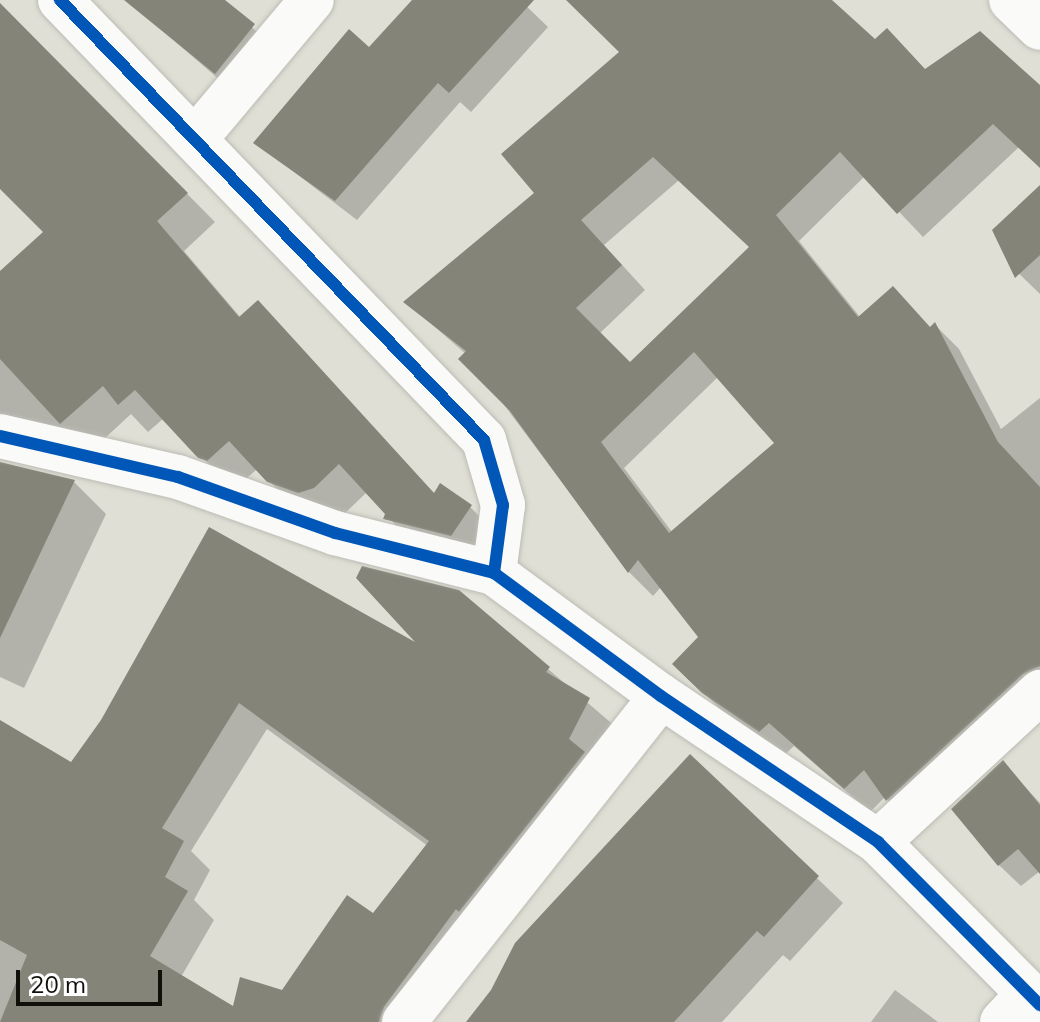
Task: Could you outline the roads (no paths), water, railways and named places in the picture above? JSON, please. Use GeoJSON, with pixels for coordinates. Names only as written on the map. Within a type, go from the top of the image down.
{"type":"FeatureCollection","features":[{"type":"Feature","properties":{"kind":"street"},"geometry":{"type":"LineString","coordinates":[[60,0],[484,440],[503,505],[494,573]]}},
{"type":"Feature","properties":{"kind":"street"},"geometry":{"type":"LineString","coordinates":[[196,138],[312,0]]}},
{"type":"Feature","properties":{"kind":"street"},"geometry":{"type":"LineString","coordinates":[[1011,0],[1040,28]]}},
{"type":"Feature","properties":{"kind":"street"},"geometry":{"type":"LineString","coordinates":[[0,436],[178,477],[335,533],[494,573],[661,696],[878,842],[1023,1007]]}},
{"type":"Feature","properties":{"kind":"street"},"geometry":{"type":"LineString","coordinates":[[878,842],[1040,692]]}},
{"type":"Feature","properties":{"kind":"street"},"geometry":{"type":"LineString","coordinates":[[404,1022],[661,696]]}}]}
